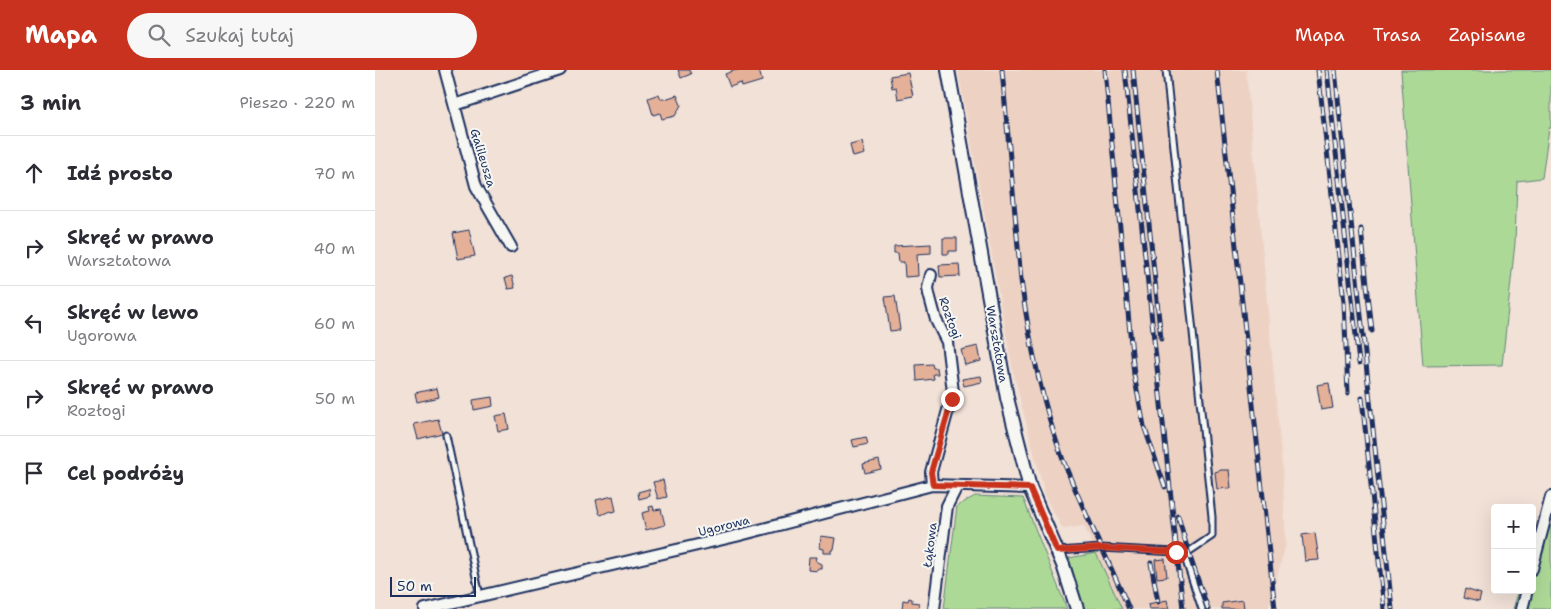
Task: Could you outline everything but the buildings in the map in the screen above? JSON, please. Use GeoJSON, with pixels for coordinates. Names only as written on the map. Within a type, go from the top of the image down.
{"type":"FeatureCollection","features":[{"type":"Feature","properties":{"kind":"street","name":"Galileusza"},"geometry":{"type":"LineString","coordinates":[[445,70],[476,186],[511,247]]}},
{"type":"Feature","properties":{"kind":"street"},"geometry":{"type":"LineString","coordinates":[[455,105],[560,70]]}},
{"type":"Feature","properties":{"kind":"street","name":"Warsztatowa"},"geometry":{"type":"LineString","coordinates":[[948,70],[1007,398],[1030,488],[1057,551],[1077,609]]}},
{"type":"Feature","properties":{"kind":"street","name":"Rozłogi"},"geometry":{"type":"LineString","coordinates":[[931,275],[928,288],[929,294],[936,320],[947,342],[953,392],[931,472],[933,485]]}},
{"type":"Feature","properties":{"kind":"street","name":"Ugorowa"},"geometry":{"type":"LineString","coordinates":[[425,609],[736,536],[933,485],[1030,488]]}},
{"type":"Feature","properties":{"kind":"street","name":"Łąkowa"},"geometry":{"type":"LineString","coordinates":[[934,609],[947,506],[957,486]]}},
{"type":"Feature","properties":{"kind":"street"},"geometry":{"type":"LineString","coordinates":[[1536,554],[1551,497]]}},
{"type":"Feature","properties":{"kind":"street"},"geometry":{"type":"LineString","coordinates":[[1522,609],[1526,594]]}},
{"type":"Feature","properties":{"kind":"lane"},"geometry":{"type":"LineString","coordinates":[[1166,70],[1212,516],[1212,536],[1184,555]]}},
{"type":"Feature","properties":{"kind":"lane"},"geometry":{"type":"LineString","coordinates":[[446,435],[480,596]]}},
{"type":"Feature","properties":{"kind":"lane"},"geometry":{"type":"LineString","coordinates":[[1057,551],[1105,548],[1176,552],[1184,555]]}},
{"type":"Feature","properties":{"kind":"lane"},"geometry":{"type":"LineString","coordinates":[[1184,555],[1201,609]]}},
{"type":"Feature","properties":{"kind":"shaded area"},"geometry":{"type":"Polygon","coordinates":[[[958,70],[1246,70],[1282,465],[1286,544],[1268,609],[1122,609],[1084,526],[1063,529],[1046,499],[1013,372],[958,70]]]}},
{"type":"Feature","properties":{"kind":"green space"},"geometry":{"type":"Polygon","coordinates":[[[1401,70],[1551,70],[1551,128],[1549,128],[1542,178],[1517,181],[1515,243],[1502,365],[1423,366],[1401,70]]]}},
{"type":"Feature","properties":{"kind":"green space"},"geometry":{"type":"Polygon","coordinates":[[[975,496],[1023,498],[1067,609],[944,609],[957,506],[975,496]]]}},
{"type":"Feature","properties":{"kind":"green space"},"geometry":{"type":"Polygon","coordinates":[[[1551,523],[1551,609],[1513,609],[1518,594],[1536,594],[1536,529],[1551,523]]]}},
{"type":"Feature","properties":{"kind":"green space"},"geometry":{"type":"Polygon","coordinates":[[[1096,553],[1122,609],[1084,609],[1069,558],[1096,553]]]}},
{"type":"Feature","properties":{"kind":"railway"},"geometry":{"type":"LineString","coordinates":[[1002,70],[1021,280],[1037,371],[1055,438],[1063,460],[1129,609]]}},
{"type":"Feature","properties":{"kind":"railway"},"geometry":{"type":"LineString","coordinates":[[1105,70],[1134,375],[1144,426],[1165,487]]}},
{"type":"Feature","properties":{"kind":"railway"},"geometry":{"type":"LineString","coordinates":[[1125,70],[1183,609]]}},
{"type":"Feature","properties":{"kind":"railway"},"geometry":{"type":"LineString","coordinates":[[1133,70],[1161,339]]}},
{"type":"Feature","properties":{"kind":"railway"},"geometry":{"type":"LineString","coordinates":[[1217,70],[1275,609]]}},
{"type":"Feature","properties":{"kind":"railway"},"geometry":{"type":"LineString","coordinates":[[1318,70],[1344,302],[1348,393]]}},
{"type":"Feature","properties":{"kind":"railway"},"geometry":{"type":"LineString","coordinates":[[1327,70],[1359,363]]}},
{"type":"Feature","properties":{"kind":"railway"},"geometry":{"type":"LineString","coordinates":[[1335,70],[1392,609]]}},
{"type":"Feature","properties":{"kind":"railway"},"geometry":{"type":"LineString","coordinates":[[1361,229],[1372,331]]}},
{"type":"Feature","properties":{"kind":"railway"},"geometry":{"type":"LineString","coordinates":[[1362,398],[1384,609]]}},
{"type":"Feature","properties":{"kind":"railway"},"geometry":{"type":"LineString","coordinates":[[1178,516],[1208,609]]}},
{"type":"Feature","properties":{"kind":"railway"},"geometry":{"type":"LineString","coordinates":[[1151,563],[1158,602]]}},
{"type":"Feature","properties":{"kind":"route"},"geometry":{"type":"LineString","coordinates":[[952,399],[931,472],[933,485],[1030,488],[1057,551],[1101,548],[1176,552]]}}]}
